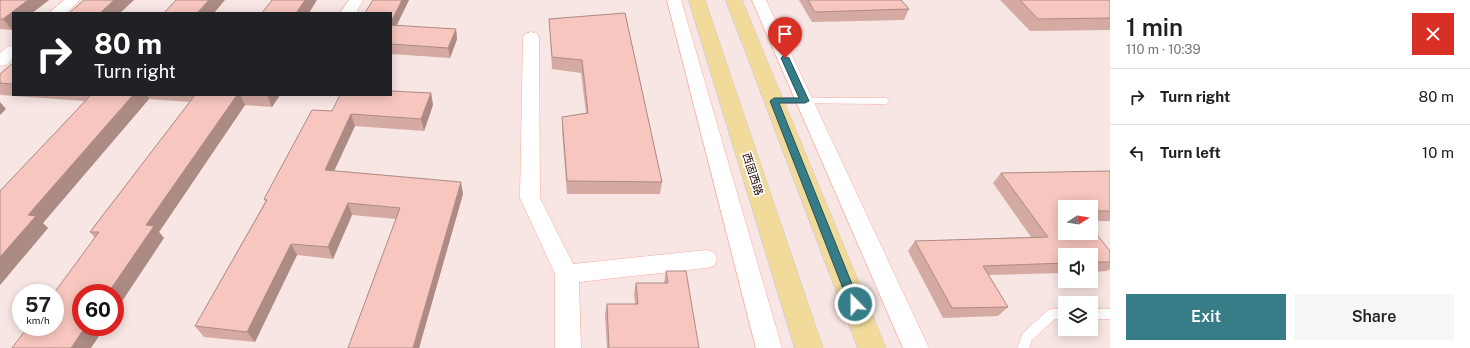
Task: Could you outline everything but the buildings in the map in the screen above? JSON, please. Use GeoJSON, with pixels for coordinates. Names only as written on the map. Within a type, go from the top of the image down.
{"type":"FeatureCollection","features":[{"type":"Feature","properties":{"kind":"main road","name":"西固西路"},"geometry":{"type":"LineString","coordinates":[[697,0],[809,348]]}},
{"type":"Feature","properties":{"kind":"main road"},"geometry":{"type":"LineString","coordinates":[[734,0],[872,348]]}},
{"type":"Feature","properties":{"kind":"street"},"geometry":{"type":"LineString","coordinates":[[58,12],[73,0]]}},
{"type":"Feature","properties":{"kind":"street"},"geometry":{"type":"LineString","coordinates":[[349,12],[356,0]]}},
{"type":"Feature","properties":{"kind":"street"},"geometry":{"type":"LineString","coordinates":[[674,0],[769,348]]}},
{"type":"Feature","properties":{"kind":"street"},"geometry":{"type":"LineString","coordinates":[[759,0],[916,348]]}},
{"type":"Feature","properties":{"kind":"street"},"geometry":{"type":"LineString","coordinates":[[531,37],[530,198],[567,274],[568,348]]}},
{"type":"Feature","properties":{"kind":"street"},"geometry":{"type":"LineString","coordinates":[[0,49],[12,50]]}},
{"type":"Feature","properties":{"kind":"street"},"geometry":{"type":"LineString","coordinates":[[0,61],[12,51]]}},
{"type":"Feature","properties":{"kind":"street"},"geometry":{"type":"LineString","coordinates":[[567,274],[706,259]]}},
{"type":"Feature","properties":{"kind":"lane"},"geometry":{"type":"LineString","coordinates":[[774,101],[886,101]]}},
{"type":"Feature","properties":{"kind":"lane"},"geometry":{"type":"LineString","coordinates":[[1023,348],[1027,337],[1052,314],[1058,314]]}},
{"type":"Feature","properties":{"kind":"lane"},"geometry":{"type":"LineString","coordinates":[[1098,314],[1110,314]]}},
{"type":"Feature","properties":{"kind":"route"},"geometry":{"type":"LineString","coordinates":[[785,58],[805,101],[774,101],[855,304]]}}]}
